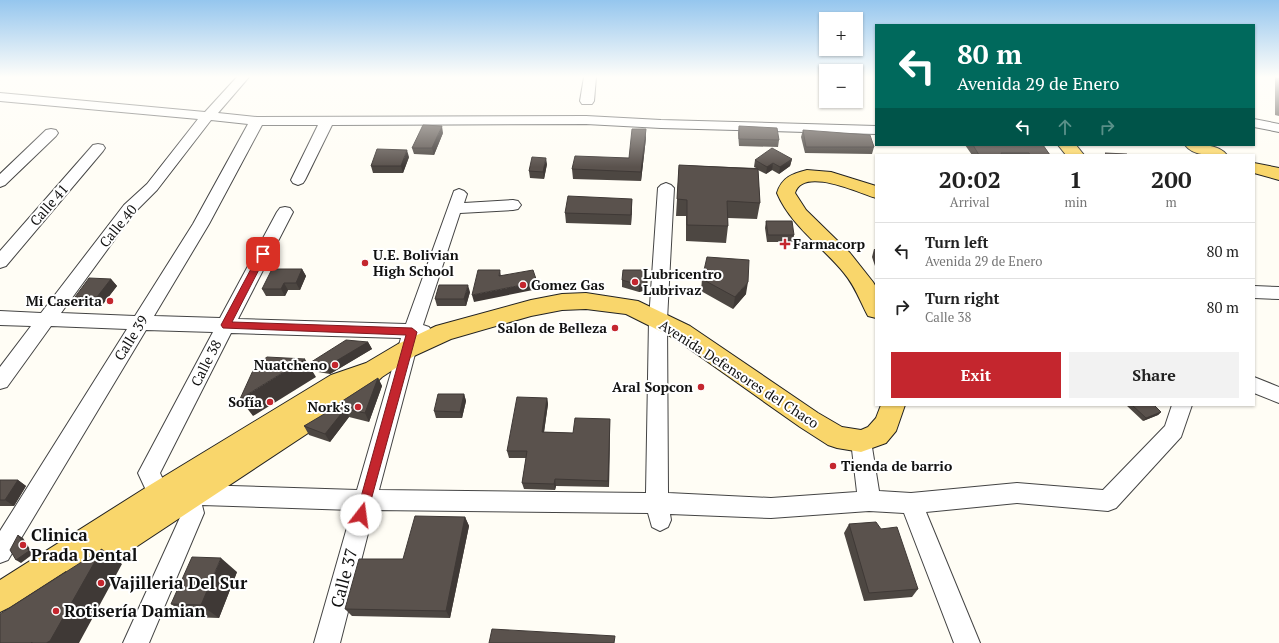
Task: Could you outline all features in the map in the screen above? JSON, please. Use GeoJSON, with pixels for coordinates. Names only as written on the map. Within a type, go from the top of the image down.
{"type":"FeatureCollection","features":[{"type":"Feature","properties":{"kind":"main road"},"geometry":{"type":"LineString","coordinates":[[1068,146],[1074,154]]}},
{"type":"Feature","properties":{"kind":"main road"},"geometry":{"type":"LineString","coordinates":[[1196,146],[1216,154]]}},
{"type":"Feature","properties":{"kind":"main road"},"geometry":{"type":"LineString","coordinates":[[1255,168],[1279,174]]}},
{"type":"Feature","properties":{"kind":"main road"},"geometry":{"type":"LineString","coordinates":[[875,192],[819,175],[797,179],[789,185],[786,194],[790,203],[801,216],[855,271],[865,286],[875,308]]}},
{"type":"Feature","properties":{"kind":"main road","name":"Avenida Defensores del Chaco"},"geometry":{"type":"LineString","coordinates":[[374,370],[409,341],[531,308],[562,302],[586,301],[630,307],[682,332],[809,420],[837,437],[861,441]]}},
{"type":"Feature","properties":{"kind":"main road"},"geometry":{"type":"LineString","coordinates":[[2,609],[159,494],[339,382],[374,370]]}},
{"type":"Feature","properties":{"kind":"main road"},"geometry":{"type":"LineString","coordinates":[[2,609],[189,496],[350,392],[374,370]]}},
{"type":"Feature","properties":{"kind":"main road"},"geometry":{"type":"LineString","coordinates":[[861,441],[878,435],[887,424],[893,406]]}},
{"type":"Feature","properties":{"kind":"street"},"geometry":{"type":"LineString","coordinates":[[117,107],[257,121],[586,120],[661,124],[875,130]]}},
{"type":"Feature","properties":{"kind":"street","name":"Calle 40"},"geometry":{"type":"LineString","coordinates":[[0,381],[129,209],[152,187],[216,107]]}},
{"type":"Feature","properties":{"kind":"street","name":"Calle 39"},"geometry":{"type":"LineString","coordinates":[[0,552],[201,224],[257,121]]}},
{"type":"Feature","properties":{"kind":"street"},"geometry":{"type":"LineString","coordinates":[[298,180],[327,121]]}},
{"type":"Feature","properties":{"kind":"street"},"geometry":{"type":"LineString","coordinates":[[1255,124],[1279,128]]}},
{"type":"Feature","properties":{"kind":"street"},"geometry":{"type":"LineString","coordinates":[[0,182],[51,132]]}},
{"type":"Feature","properties":{"kind":"street","name":"Calle 41"},"geometry":{"type":"LineString","coordinates":[[0,262],[98,148]]}},
{"type":"Feature","properties":{"kind":"street"},"geometry":{"type":"LineString","coordinates":[[658,512],[658,320],[666,188]]}},
{"type":"Feature","properties":{"kind":"street","name":"Calle 37"},"geometry":{"type":"LineString","coordinates":[[327,643],[409,341],[456,202],[478,206],[513,205]]}},
{"type":"Feature","properties":{"kind":"street","name":"Calle 38"},"geometry":{"type":"LineString","coordinates":[[159,494],[149,473],[285,212]]}},
{"type":"Feature","properties":{"kind":"street"},"geometry":{"type":"LineString","coordinates":[[1255,292],[1279,293]]}},
{"type":"Feature","properties":{"kind":"street"},"geometry":{"type":"LineString","coordinates":[[0,318],[226,325],[409,341]]}},
{"type":"Feature","properties":{"kind":"street"},"geometry":{"type":"LineString","coordinates":[[1255,385],[1279,395]]}},
{"type":"Feature","properties":{"kind":"street"},"geometry":{"type":"LineString","coordinates":[[159,494],[365,500],[658,512],[770,508],[868,501],[911,503],[1017,493],[1108,501],[1174,431],[1182,406]]}},
{"type":"Feature","properties":{"kind":"street"},"geometry":{"type":"LineString","coordinates":[[861,441],[868,501]]}},
{"type":"Feature","properties":{"kind":"street"},"geometry":{"type":"LineString","coordinates":[[136,643],[193,513],[189,496]]}},
{"type":"Feature","properties":{"kind":"street"},"geometry":{"type":"LineString","coordinates":[[911,503],[967,643]]}},
{"type":"Feature","properties":{"kind":"building"},"geometry":{"type":"Polygon","coordinates":[[[423,125],[442,126],[432,148],[412,148],[423,125]]]}},
{"type":"Feature","properties":{"kind":"building"},"geometry":{"type":"Polygon","coordinates":[[[739,126],[777,128],[779,140],[739,139],[739,126]]]}},
{"type":"Feature","properties":{"kind":"building"},"geometry":{"type":"Polygon","coordinates":[[[632,129],[646,129],[641,172],[572,169],[575,156],[629,158],[632,129]]]}},
{"type":"Feature","properties":{"kind":"building"},"geometry":{"type":"Polygon","coordinates":[[[803,130],[870,135],[874,147],[806,147],[803,130]]]}},
{"type":"Feature","properties":{"kind":"building"},"geometry":{"type":"Polygon","coordinates":[[[974,146],[1044,146],[1049,154],[1001,153],[978,154],[974,146]]]}},
{"type":"Feature","properties":{"kind":"building"},"geometry":{"type":"Polygon","coordinates":[[[772,148],[792,159],[780,167],[773,163],[767,167],[755,160],[772,148]]]}},
{"type":"Feature","properties":{"kind":"building"},"geometry":{"type":"Polygon","coordinates":[[[377,149],[407,150],[401,166],[371,166],[377,149]]]}},
{"type":"Feature","properties":{"kind":"building"},"geometry":{"type":"Polygon","coordinates":[[[1105,153],[1127,154],[1106,154],[1105,153]]]}},
{"type":"Feature","properties":{"kind":"building"},"geometry":{"type":"Polygon","coordinates":[[[532,157],[546,158],[543,172],[529,171],[532,157]]]}},
{"type":"Feature","properties":{"kind":"building"},"geometry":{"type":"Polygon","coordinates":[[[679,165],[758,169],[760,203],[727,201],[728,226],[687,225],[687,200],[677,199],[679,165]]]}},
{"type":"Feature","properties":{"kind":"building"},"geometry":{"type":"Polygon","coordinates":[[[568,196],[632,199],[631,215],[565,213],[568,196]]]}},
{"type":"Feature","properties":{"kind":"building"},"geometry":{"type":"Polygon","coordinates":[[[766,221],[792,221],[794,235],[768,235],[766,221]]]}},
{"type":"Feature","properties":{"kind":"building"},"geometry":{"type":"Polygon","coordinates":[[[707,257],[749,260],[748,282],[735,297],[702,279],[707,257]]]}},
{"type":"Feature","properties":{"kind":"building"},"geometry":{"type":"Polygon","coordinates":[[[272,269],[302,269],[296,283],[284,283],[281,289],[262,289],[272,269]]]}},
{"type":"Feature","properties":{"kind":"building"},"geometry":{"type":"Polygon","coordinates":[[[478,270],[500,270],[499,276],[533,270],[537,282],[472,295],[478,270]]]}},
{"type":"Feature","properties":{"kind":"building"},"geometry":{"type":"Polygon","coordinates":[[[623,270],[647,270],[647,283],[639,285],[622,280],[623,270]]]}},
{"type":"Feature","properties":{"kind":"building"},"geometry":{"type":"Polygon","coordinates":[[[89,278],[111,279],[97,297],[75,297],[89,278]]]}},
{"type":"Feature","properties":{"kind":"building"},"geometry":{"type":"Polygon","coordinates":[[[439,285],[468,285],[464,299],[435,299],[439,285]]]}},
{"type":"Feature","properties":{"kind":"building"},"geometry":{"type":"Polygon","coordinates":[[[346,340],[368,342],[326,367],[308,364],[346,340]]]}},
{"type":"Feature","properties":{"kind":"building"},"geometry":{"type":"Polygon","coordinates":[[[267,357],[305,359],[240,399],[255,366],[267,357]]]}},
{"type":"Feature","properties":{"kind":"building"},"geometry":{"type":"Polygon","coordinates":[[[378,378],[365,413],[345,409],[325,434],[304,426],[336,407],[333,407],[378,378]]]}},
{"type":"Feature","properties":{"kind":"building"},"geometry":{"type":"Polygon","coordinates":[[[438,394],[464,394],[460,412],[434,411],[438,394]]]}},
{"type":"Feature","properties":{"kind":"building"},"geometry":{"type":"Polygon","coordinates":[[[517,397],[547,398],[542,432],[573,433],[575,418],[610,419],[608,481],[555,479],[554,484],[522,483],[527,451],[507,451],[517,397]]]}},
{"type":"Feature","properties":{"kind":"building"},"geometry":{"type":"Polygon","coordinates":[[[1133,406],[1155,406],[1161,412],[1146,418],[1133,406]]]}},
{"type":"Feature","properties":{"kind":"building"},"geometry":{"type":"Polygon","coordinates":[[[0,480],[18,480],[5,500],[0,500],[0,480]]]}},
{"type":"Feature","properties":{"kind":"building"},"geometry":{"type":"Polygon","coordinates":[[[415,516],[465,517],[446,611],[345,609],[359,559],[403,559],[415,516]]]}},
{"type":"Feature","properties":{"kind":"building"},"geometry":{"type":"Polygon","coordinates":[[[876,522],[881,529],[897,527],[918,589],[869,593],[849,524],[876,522]]]}},
{"type":"Feature","properties":{"kind":"building"},"geometry":{"type":"Polygon","coordinates":[[[18,535],[29,551],[16,560],[10,550],[18,535]]]}},
{"type":"Feature","properties":{"kind":"building"},"geometry":{"type":"Polygon","coordinates":[[[102,549],[50,641],[46,643],[0,643],[0,614],[102,549]]]}},
{"type":"Feature","properties":{"kind":"building"},"geometry":{"type":"Polygon","coordinates":[[[192,557],[221,558],[201,605],[171,604],[192,557]]]}},
{"type":"Feature","properties":{"kind":"building"},"geometry":{"type":"Polygon","coordinates":[[[492,629],[615,636],[614,643],[489,643],[492,629]]]}},
{"type":"Feature","properties":{"kind":"place","name":"Farmacorp"},"geometry":{"type":"Point","coordinates":[785,244]}},
{"type":"Feature","properties":{"kind":"place","name":"U.E. Bolivian High School"},"geometry":{"type":"Point","coordinates":[365,263]}},
{"type":"Feature","properties":{"kind":"place","name":"Lubricentro Lubrivaz"},"geometry":{"type":"Point","coordinates":[635,282]}},
{"type":"Feature","properties":{"kind":"place","name":"Gomez Gas"},"geometry":{"type":"Point","coordinates":[523,285]}},
{"type":"Feature","properties":{"kind":"place","name":"Mi Caserita"},"geometry":{"type":"Point","coordinates":[110,301]}},
{"type":"Feature","properties":{"kind":"place","name":"Salon de Belleza"},"geometry":{"type":"Point","coordinates":[615,328]}},
{"type":"Feature","properties":{"kind":"place","name":"Nuatcheno"},"geometry":{"type":"Point","coordinates":[335,365]}},
{"type":"Feature","properties":{"kind":"place","name":"Aral Sopcon"},"geometry":{"type":"Point","coordinates":[701,387]}},
{"type":"Feature","properties":{"kind":"place","name":"Sofía"},"geometry":{"type":"Point","coordinates":[270,402]}},
{"type":"Feature","properties":{"kind":"place","name":"Nork's"},"geometry":{"type":"Point","coordinates":[358,407]}},
{"type":"Feature","properties":{"kind":"place","name":"Tienda de barrio"},"geometry":{"type":"Point","coordinates":[833,466]}},
{"type":"Feature","properties":{"kind":"place","name":"Clinica Prada Dental"},"geometry":{"type":"Point","coordinates":[23,545]}},
{"type":"Feature","properties":{"kind":"place","name":"Vajilleria Del Sur"},"geometry":{"type":"Point","coordinates":[101,583]}},
{"type":"Feature","properties":{"kind":"place","name":"Rotisería Damian"},"geometry":{"type":"Point","coordinates":[56,611]}},
{"type":"Feature","properties":{"kind":"route"},"geometry":{"type":"LineString","coordinates":[[263,254],[226,325],[412,332],[361,515]]}}]}
